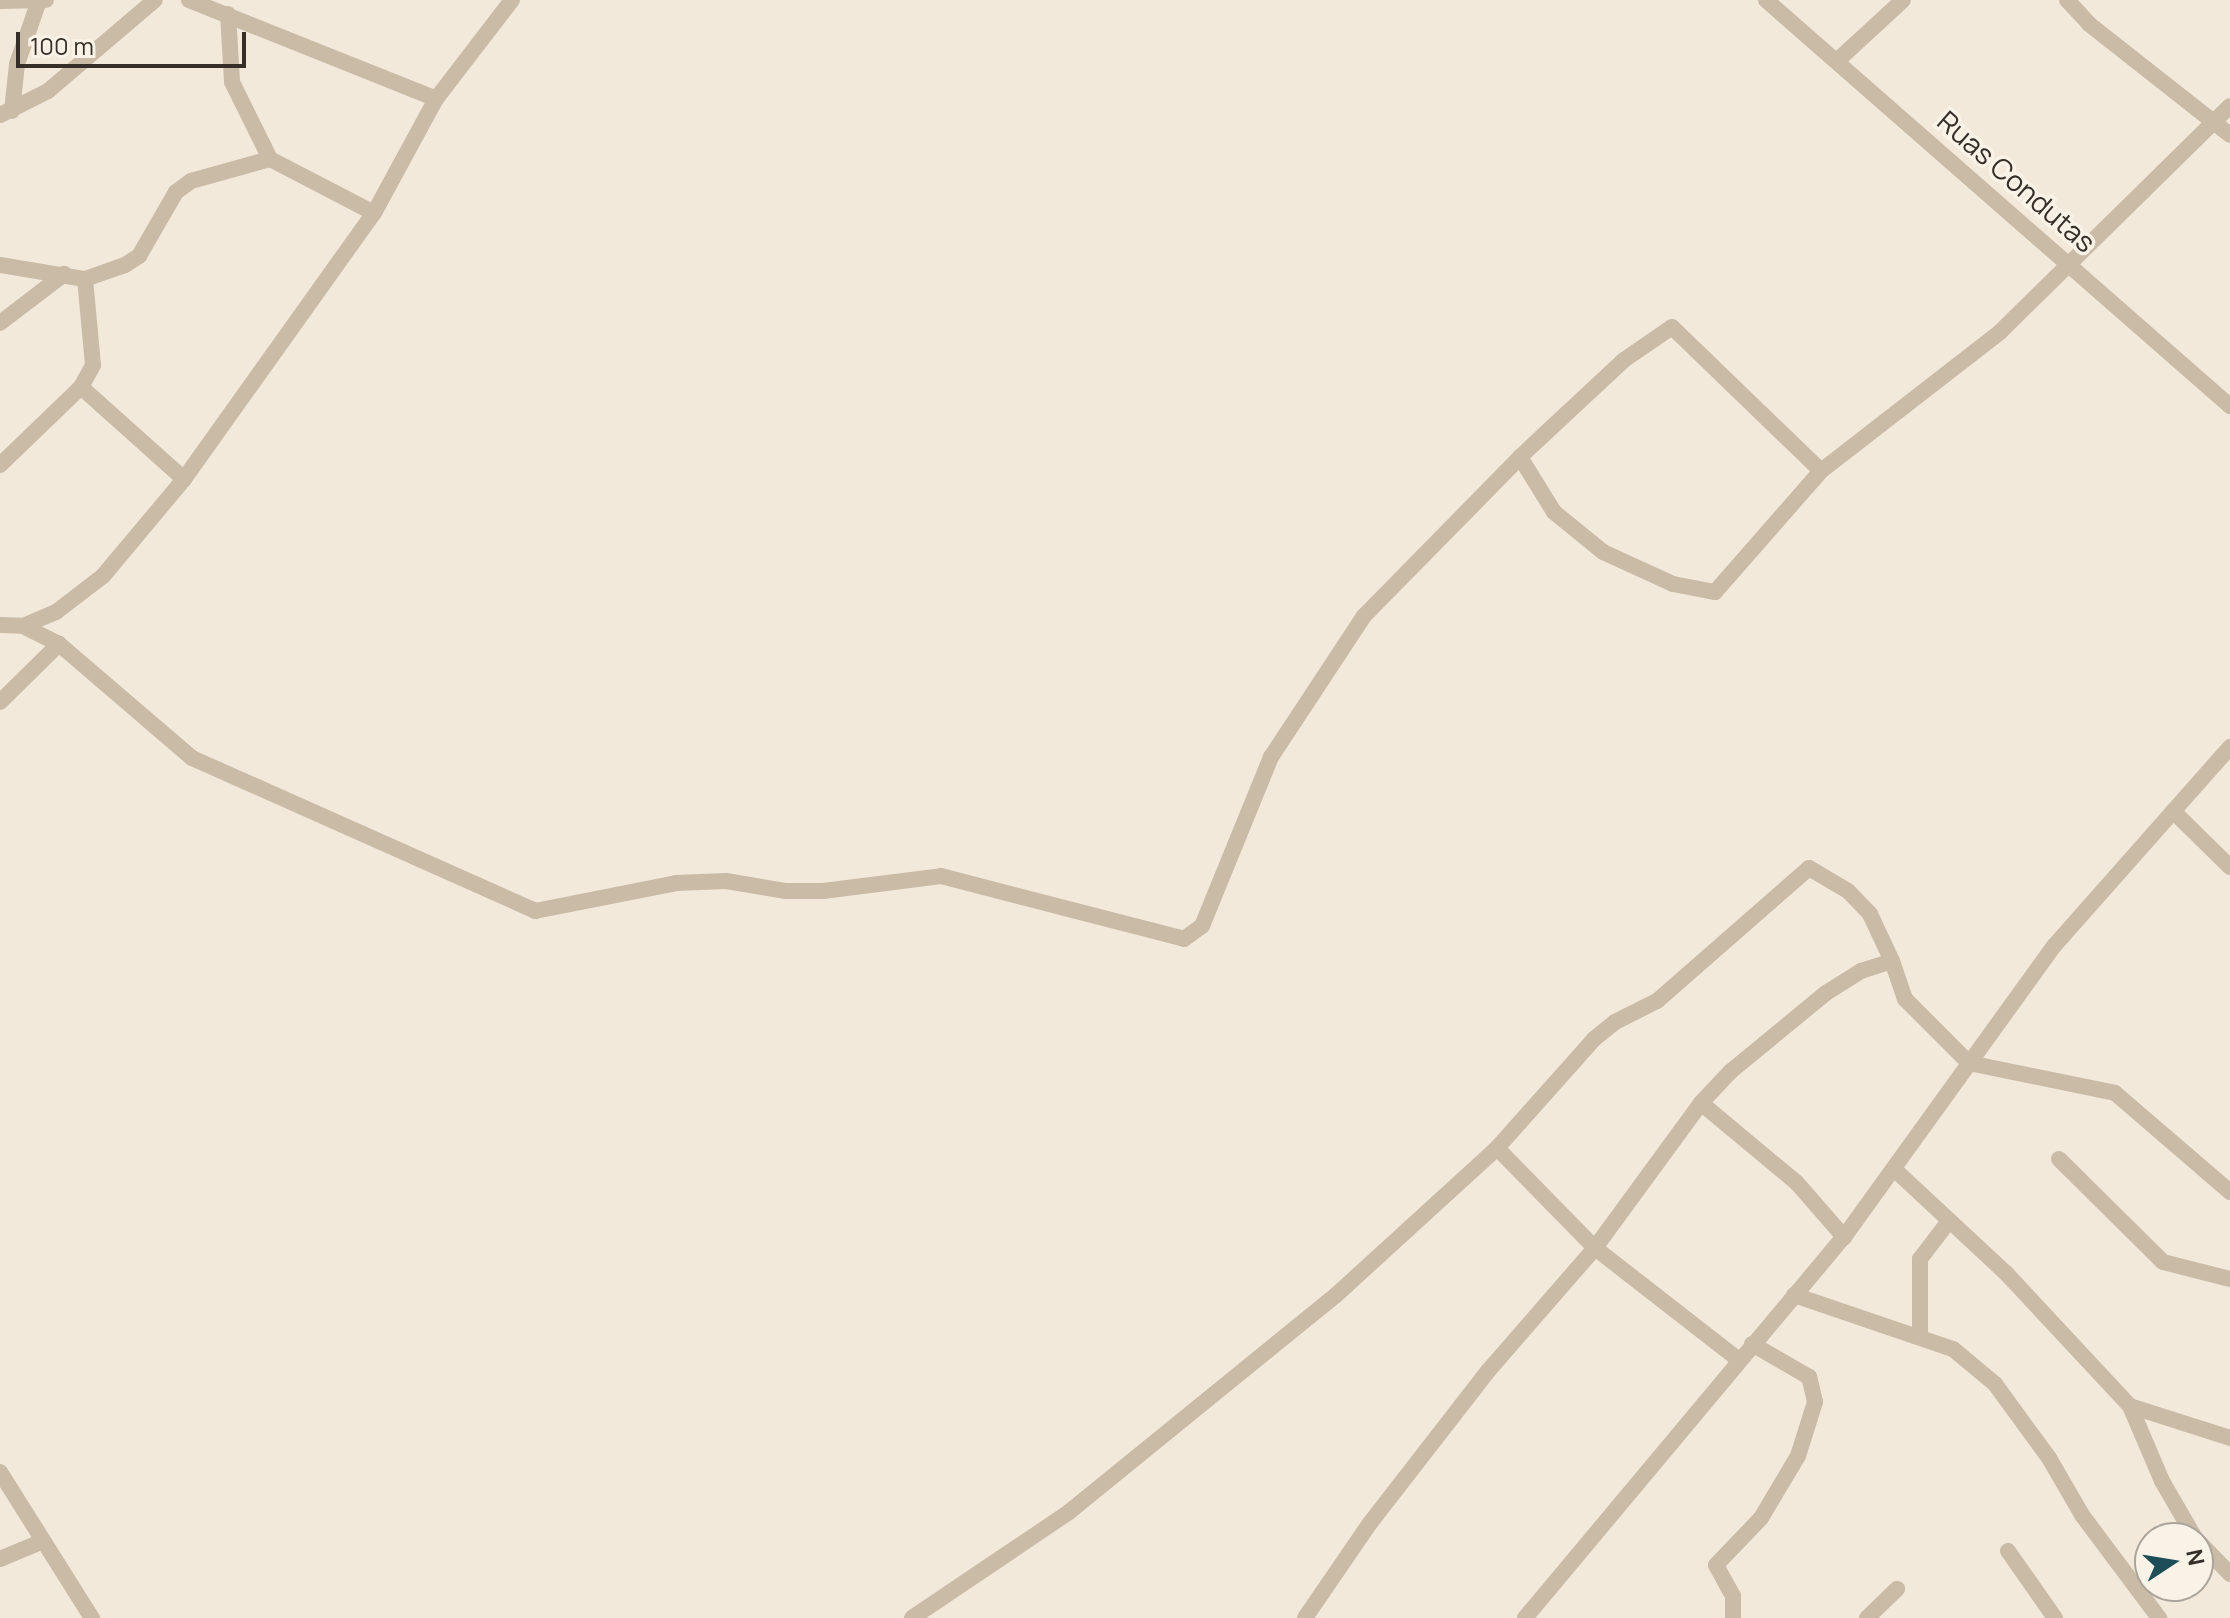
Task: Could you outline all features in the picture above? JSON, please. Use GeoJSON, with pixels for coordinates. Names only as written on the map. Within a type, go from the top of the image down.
{"type":"FeatureCollection","features":[{"type":"Feature","properties":{"kind":"street"},"geometry":{"type":"LineString","coordinates":[[0,1],[46,0]]}},
{"type":"Feature","properties":{"kind":"street"},"geometry":{"type":"LineString","coordinates":[[6,113],[48,91],[155,0]]}},
{"type":"Feature","properties":{"kind":"street"},"geometry":{"type":"LineString","coordinates":[[189,0],[436,99]]}},
{"type":"Feature","properties":{"kind":"street"},"geometry":{"type":"LineString","coordinates":[[23,626],[56,612],[103,576],[184,479],[374,213],[436,99],[512,0]]}},
{"type":"Feature","properties":{"kind":"street","name":"Ruas Condutas"},"geometry":{"type":"LineString","coordinates":[[1766,0],[2074,264],[2230,406]]}},
{"type":"Feature","properties":{"kind":"street"},"geometry":{"type":"LineString","coordinates":[[1838,60],[1903,0]]}},
{"type":"Feature","properties":{"kind":"street"},"geometry":{"type":"LineString","coordinates":[[2067,0],[2089,24],[2230,135]]}},
{"type":"Feature","properties":{"kind":"street"},"geometry":{"type":"LineString","coordinates":[[6,113],[17,64],[39,1]]}},
{"type":"Feature","properties":{"kind":"street"},"geometry":{"type":"LineString","coordinates":[[228,14],[232,82],[270,159],[374,213]]}},
{"type":"Feature","properties":{"kind":"street"},"geometry":{"type":"LineString","coordinates":[[1520,457],[1554,512],[1603,552],[1673,584],[1715,592],[1821,471],[1981,348],[2074,264],[2230,106]]}},
{"type":"Feature","properties":{"kind":"street"},"geometry":{"type":"LineString","coordinates":[[0,265],[85,279],[139,256],[176,192],[191,181],[270,159]]}},
{"type":"Feature","properties":{"kind":"street"},"geometry":{"type":"LineString","coordinates":[[0,323],[64,274]]}},
{"type":"Feature","properties":{"kind":"street"},"geometry":{"type":"LineString","coordinates":[[0,465],[81,387],[93,365],[94,343],[85,279]]}},
{"type":"Feature","properties":{"kind":"street"},"geometry":{"type":"LineString","coordinates":[[0,625],[23,626],[59,644],[192,758],[535,911],[676,883],[726,881],[786,891],[823,891],[941,876],[1184,939],[1202,926],[1271,757],[1316,683],[1364,616],[1520,457],[1624,360],[1672,327],[1821,471]]}},
{"type":"Feature","properties":{"kind":"street"},"geometry":{"type":"LineString","coordinates":[[81,387],[184,479]]}},
{"type":"Feature","properties":{"kind":"street"},"geometry":{"type":"LineString","coordinates":[[0,702],[59,644]]}},
{"type":"Feature","properties":{"kind":"street"},"geometry":{"type":"LineString","coordinates":[[1525,1618],[1844,1237],[2054,946],[2230,747]]}},
{"type":"Feature","properties":{"kind":"street"},"geometry":{"type":"LineString","coordinates":[[2173,811],[2230,867]]}},
{"type":"Feature","properties":{"kind":"street"},"geometry":{"type":"LineString","coordinates":[[912,1618],[1069,1512],[1335,1296],[1497,1148],[1594,1039],[1657,1001],[1809,868],[1858,900],[1892,961],[1905,999],[1969,1063],[2115,1093],[2230,1192]]}},
{"type":"Feature","properties":{"kind":"street"},"geometry":{"type":"LineString","coordinates":[[1305,1618],[1370,1523],[1470,1395],[1595,1248],[1701,1103],[1731,1071],[1826,993],[1861,971],[1892,961]]}},
{"type":"Feature","properties":{"kind":"street"},"geometry":{"type":"LineString","coordinates":[[1701,1103],[1797,1183],[1844,1237]]}},
{"type":"Feature","properties":{"kind":"street"},"geometry":{"type":"LineString","coordinates":[[1497,1148],[1595,1248],[1739,1360]]}},
{"type":"Feature","properties":{"kind":"street"},"geometry":{"type":"LineString","coordinates":[[2059,1159],[2163,1262],[2230,1279]]}},
{"type":"Feature","properties":{"kind":"street"},"geometry":{"type":"LineString","coordinates":[[1894,1169],[2130,1406],[2162,1481],[2187,1522]]}},
{"type":"Feature","properties":{"kind":"street"},"geometry":{"type":"LineString","coordinates":[[1920,1337],[1920,1259],[1949,1221]]}},
{"type":"Feature","properties":{"kind":"street"},"geometry":{"type":"LineString","coordinates":[[1794,1295],[1953,1349],[1995,1384],[2049,1458],[2082,1515],[2159,1618]]}},
{"type":"Feature","properties":{"kind":"street"},"geometry":{"type":"LineString","coordinates":[[1733,1618],[1733,1596],[1716,1565],[1761,1518],[1791,1469],[1815,1402],[1809,1377],[1752,1344]]}},
{"type":"Feature","properties":{"kind":"street"},"geometry":{"type":"LineString","coordinates":[[2130,1406],[2230,1438]]}},
{"type":"Feature","properties":{"kind":"street"},"geometry":{"type":"LineString","coordinates":[[0,1472],[92,1618]]}},
{"type":"Feature","properties":{"kind":"street"},"geometry":{"type":"LineString","coordinates":[[0,1559],[43,1541]]}},
{"type":"Feature","properties":{"kind":"street"},"geometry":{"type":"LineString","coordinates":[[2008,1551],[2055,1618]]}},
{"type":"Feature","properties":{"kind":"street"},"geometry":{"type":"LineString","coordinates":[[2214,1557],[2230,1574]]}},
{"type":"Feature","properties":{"kind":"street"},"geometry":{"type":"LineString","coordinates":[[1867,1618],[1897,1589]]}}]}
